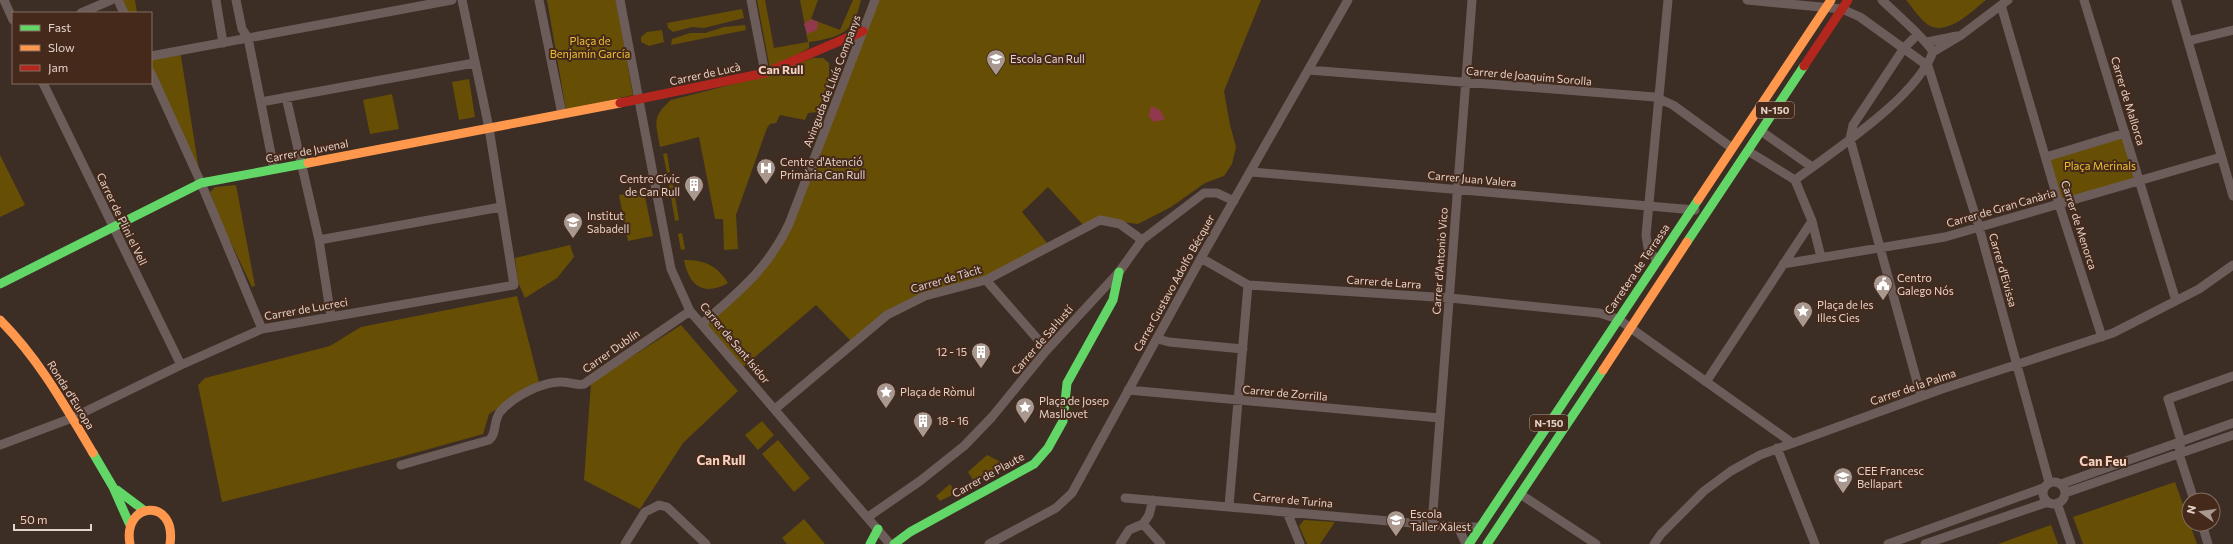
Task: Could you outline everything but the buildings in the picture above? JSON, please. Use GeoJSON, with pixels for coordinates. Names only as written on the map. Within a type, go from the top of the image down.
{"type":"FeatureCollection","features":[{"type":"Feature","properties":{"kind":"street"},"geometry":{"type":"LineString","coordinates":[[4,0],[12,18]]}},
{"type":"Feature","properties":{"kind":"street"},"geometry":{"type":"LineString","coordinates":[[83,12],[111,0]]}},
{"type":"Feature","properties":{"kind":"street"},"geometry":{"type":"LineString","coordinates":[[118,0],[124,12]]}},
{"type":"Feature","properties":{"kind":"street"},"geometry":{"type":"LineString","coordinates":[[216,0],[223,42]]}},
{"type":"Feature","properties":{"kind":"street"},"geometry":{"type":"LineString","coordinates":[[236,0],[242,29],[248,38],[274,169]]}},
{"type":"Feature","properties":{"kind":"street"},"geometry":{"type":"LineString","coordinates":[[152,56],[452,0]]}},
{"type":"Feature","properties":{"kind":"street"},"geometry":{"type":"LineString","coordinates":[[319,240],[501,207],[489,128],[474,63],[462,0]]}},
{"type":"Feature","properties":{"kind":"street"},"geometry":{"type":"LineString","coordinates":[[539,0],[562,114]]}},
{"type":"Feature","properties":{"kind":"street","name":"Carrer de Sant Isidor"},"geometry":{"type":"LineString","coordinates":[[620,0],[671,269],[690,311],[890,544]]}},
{"type":"Feature","properties":{"kind":"street"},"geometry":{"type":"LineString","coordinates":[[751,0],[765,74]]}},
{"type":"Feature","properties":{"kind":"street","name":"Avinguda de Lluís Companys"},"geometry":{"type":"LineString","coordinates":[[702,324],[758,274],[779,246],[798,203],[875,0]]}},
{"type":"Feature","properties":{"kind":"street","name":"Carrer Gustavo Adolfo Bécquer"},"geometry":{"type":"LineString","coordinates":[[989,544],[1056,508],[1072,493],[1128,390],[1158,339],[1201,258],[1252,172],[1348,0]]}},
{"type":"Feature","properties":{"kind":"street","name":"Carrer d'Antonio Vico"},"geometry":{"type":"LineString","coordinates":[[1432,524],[1472,0]]}},
{"type":"Feature","properties":{"kind":"street"},"geometry":{"type":"LineString","coordinates":[[1657,261],[1648,248],[1646,235],[1668,0]]}},
{"type":"Feature","properties":{"kind":"street"},"geometry":{"type":"LineString","coordinates":[[1748,0],[1829,4],[1860,17],[1928,66]]}},
{"type":"Feature","properties":{"kind":"street"},"geometry":{"type":"LineString","coordinates":[[1842,10],[1844,0]]}},
{"type":"Feature","properties":{"kind":"street","name":"N-150"},"geometry":{"type":"LineString","coordinates":[[1487,544],[1848,0]]}},
{"type":"Feature","properties":{"kind":"street"},"geometry":{"type":"LineString","coordinates":[[1882,0],[1917,35],[1927,42],[1933,52]]}},
{"type":"Feature","properties":{"kind":"street","name":"Carrer de Mallorca"},"geometry":{"type":"LineString","coordinates":[[2084,0],[2176,301]]}},
{"type":"Feature","properties":{"kind":"street"},"geometry":{"type":"LineString","coordinates":[[2176,0],[2233,196]]}},
{"type":"Feature","properties":{"kind":"street"},"geometry":{"type":"LineString","coordinates":[[1794,180],[1869,125],[1916,82],[1928,66],[1933,52],[1960,36],[2004,2]]}},
{"type":"Feature","properties":{"kind":"street","name":"Carrer de Menorca"},"geometry":{"type":"LineString","coordinates":[[2004,2],[2059,204],[2102,337]]}},
{"type":"Feature","properties":{"kind":"street","name":"Carretera de Terrassa"},"geometry":{"type":"LineString","coordinates":[[1468,544],[1829,4]]}},
{"type":"Feature","properties":{"kind":"street"},"geometry":{"type":"LineString","coordinates":[[2188,41],[2233,30]]}},
{"type":"Feature","properties":{"kind":"street","name":"Carrer de Lucà"},"geometry":{"type":"LineString","coordinates":[[640,100],[765,74],[863,31]]}},
{"type":"Feature","properties":{"kind":"street"},"geometry":{"type":"LineString","coordinates":[[1917,35],[1904,48],[1853,125],[1850,139],[1921,396]]}},
{"type":"Feature","properties":{"kind":"street"},"geometry":{"type":"LineString","coordinates":[[1927,42],[1960,36]]}},
{"type":"Feature","properties":{"kind":"street"},"geometry":{"type":"LineString","coordinates":[[261,102],[474,63]]}},
{"type":"Feature","properties":{"kind":"street","name":"Carrer d'Eivissa"},"geometry":{"type":"LineString","coordinates":[[1928,66],[1979,227],[2018,364],[2046,485]]}},
{"type":"Feature","properties":{"kind":"street","name":"Carrer de Joaquim Sorolla"},"geometry":{"type":"LineString","coordinates":[[1308,70],[1659,98],[1673,105],[1732,148]]}},
{"type":"Feature","properties":{"kind":"street"},"geometry":{"type":"LineString","coordinates":[[152,75],[201,183],[262,329]]}},
{"type":"Feature","properties":{"kind":"street","name":"Carrer de Plini el Vell"},"geometry":{"type":"LineString","coordinates":[[43,84],[181,365]]}},
{"type":"Feature","properties":{"kind":"street"},"geometry":{"type":"LineString","coordinates":[[286,97],[319,240],[331,317]]}},
{"type":"Feature","properties":{"kind":"street","name":"Carrer de Juvenal"},"geometry":{"type":"LineString","coordinates":[[0,284],[201,183],[640,100]]}},
{"type":"Feature","properties":{"kind":"street"},"geometry":{"type":"LineString","coordinates":[[1761,131],[1812,167]]}},
{"type":"Feature","properties":{"kind":"street"},"geometry":{"type":"LineString","coordinates":[[2046,157],[2125,133]]}},
{"type":"Feature","properties":{"kind":"street"},"geometry":{"type":"LineString","coordinates":[[1748,151],[1794,180],[1812,221],[1821,257]]}},
{"type":"Feature","properties":{"kind":"street","name":"Carrer de Gran Canària"},"geometry":{"type":"LineString","coordinates":[[1783,264],[1945,237],[2221,157]]}},
{"type":"Feature","properties":{"kind":"street","name":"Carrer Juan Valera"},"geometry":{"type":"LineString","coordinates":[[1252,172],[1691,209],[1708,212]]}},
{"type":"Feature","properties":{"kind":"street","name":"Carrer de Sal·lustí"},"geometry":{"type":"LineString","coordinates":[[868,517],[920,482],[964,446],[992,417],[1047,350],[1118,272],[1142,240],[1204,193],[1217,193],[1234,201]]}},
{"type":"Feature","properties":{"kind":"street","name":"Carrer de Lucreci"},"geometry":{"type":"LineString","coordinates":[[0,445],[72,418],[181,365],[262,329],[514,285],[501,207]]}},
{"type":"Feature","properties":{"kind":"street","name":"Carrer de Tàcit"},"geometry":{"type":"LineString","coordinates":[[775,409],[887,315],[898,308],[925,296],[986,280],[1100,220],[1120,224],[1142,240]]}},
{"type":"Feature","properties":{"kind":"street"},"geometry":{"type":"LineString","coordinates":[[1706,382],[1812,221]]}},
{"type":"Feature","properties":{"kind":"street","name":"Carrer de Larra"},"geometry":{"type":"LineString","coordinates":[[1201,258],[1248,285],[1450,298],[1599,313],[1618,319]]}},
{"type":"Feature","properties":{"kind":"street","name":"Carrer de la Palma"},"geometry":{"type":"LineString","coordinates":[[1654,544],[1661,534],[1704,491],[1731,471],[1760,455],[1921,396],[2102,337],[2199,289],[2233,265]]}},
{"type":"Feature","properties":{"kind":"street","name":"Carrer de Plaute"},"geometry":{"type":"LineString","coordinates":[[894,544],[910,532],[1034,464],[1048,448],[1063,421],[1067,383],[1113,300],[1118,272]]}},
{"type":"Feature","properties":{"kind":"street"},"geometry":{"type":"LineString","coordinates":[[986,280],[1047,350]]}},
{"type":"Feature","properties":{"kind":"street"},"geometry":{"type":"LineString","coordinates":[[1229,506],[1248,285]]}},
{"type":"Feature","properties":{"kind":"street","name":"Carrer Dublín"},"geometry":{"type":"LineString","coordinates":[[401,465],[489,440],[492,438],[499,414],[515,400],[543,385],[558,382],[584,384],[690,311]]}},
{"type":"Feature","properties":{"kind":"street"},"geometry":{"type":"LineString","coordinates":[[1618,319],[1631,326],[1706,382],[1792,442]]}},
{"type":"Feature","properties":{"kind":"street","name":"Ronda d'Europa"},"geometry":{"type":"LineString","coordinates":[[0,320],[16,334],[42,370],[116,489],[129,523],[127,535],[130,544]]}},
{"type":"Feature","properties":{"kind":"street"},"geometry":{"type":"LineString","coordinates":[[1158,339],[1169,342],[1243,349]]}},
{"type":"Feature","properties":{"kind":"street"},"geometry":{"type":"LineString","coordinates":[[2191,492],[2179,454],[2181,441],[2168,399],[2233,376]]}},
{"type":"Feature","properties":{"kind":"street","name":"Carrer de Zorrilla"},"geometry":{"type":"LineString","coordinates":[[1128,390],[1440,418]]}},
{"type":"Feature","properties":{"kind":"street"},"geometry":{"type":"LineString","coordinates":[[2063,489],[2181,441],[2233,423]]}},
{"type":"Feature","properties":{"kind":"street"},"geometry":{"type":"LineString","coordinates":[[2063,489],[2179,454],[2233,435]]}},
{"type":"Feature","properties":{"kind":"street"},"geometry":{"type":"LineString","coordinates":[[1777,448],[1815,544]]}},
{"type":"Feature","properties":{"kind":"street"},"geometry":{"type":"LineString","coordinates":[[1888,544],[1931,530],[2046,485],[2056,482],[2063,489],[2063,499],[1925,544]]}},
{"type":"Feature","properties":{"kind":"street"},"geometry":{"type":"LineString","coordinates":[[2046,485],[2043,496],[2052,503],[2071,544]]}},
{"type":"Feature","properties":{"kind":"street","name":"Ronda d'Europa"},"geometry":{"type":"LineString","coordinates":[[116,489],[145,511],[152,510],[162,514],[170,522],[172,533],[170,544]]}},
{"type":"Feature","properties":{"kind":"street"},"geometry":{"type":"LineString","coordinates":[[1520,494],[1596,544]]}},
{"type":"Feature","properties":{"kind":"street","name":"Carrer de Turina"},"geometry":{"type":"LineString","coordinates":[[1125,498],[1458,527],[1480,527]]}},
{"type":"Feature","properties":{"kind":"street"},"geometry":{"type":"LineString","coordinates":[[1120,544],[1129,530],[1143,524],[1149,515],[1153,500]]}},
{"type":"Feature","properties":{"kind":"street"},"geometry":{"type":"LineString","coordinates":[[625,544],[645,512],[659,505],[666,507],[706,544]]}},
{"type":"Feature","properties":{"kind":"street"},"geometry":{"type":"LineString","coordinates":[[129,523],[136,515],[145,511]]}},
{"type":"Feature","properties":{"kind":"street"},"geometry":{"type":"LineString","coordinates":[[1287,512],[1300,544]]}},
{"type":"Feature","properties":{"kind":"street"},"geometry":{"type":"LineString","coordinates":[[1143,524],[1161,544]]}},
{"type":"Feature","properties":{"kind":"street"},"geometry":{"type":"LineString","coordinates":[[1458,527],[1468,544]]}},
{"type":"Feature","properties":{"kind":"street"},"geometry":{"type":"LineString","coordinates":[[870,544],[878,529]]}},
{"type":"Feature","properties":{"kind":"street"},"geometry":{"type":"LineString","coordinates":[[1931,530],[1935,542]]}},
{"type":"Feature","properties":{"kind":"street"},"geometry":{"type":"LineString","coordinates":[[1005,544],[1012,531]]}},
{"type":"Feature","properties":{"kind":"street"},"geometry":{"type":"LineString","coordinates":[[2204,532],[2208,544]]}},
{"type":"Feature","properties":{"kind":"green space"},"geometry":{"type":"Polygon","coordinates":[[[118,0],[135,0],[137,12],[124,12],[118,0]]]}},
{"type":"Feature","properties":{"kind":"green space","name":"Plaça de Benjamín García"},"geometry":{"type":"Polygon","coordinates":[[[547,0],[616,0],[633,95],[566,110],[547,0]]]}},
{"type":"Feature","properties":{"kind":"green space"},"geometry":{"type":"Polygon","coordinates":[[[757,0],[765,0],[774,48],[808,42],[800,0],[818,0],[811,19],[840,30],[853,0],[861,0],[854,22],[843,32],[832,37],[809,42],[809,48],[770,69],[757,0]]]}},
{"type":"Feature","properties":{"kind":"green space"},"geometry":{"type":"Polygon","coordinates":[[[875,0],[1261,0],[1224,91],[1230,125],[1236,147],[1232,164],[1224,176],[1205,183],[1171,207],[1138,224],[1113,221],[1086,228],[1048,187],[1022,212],[1048,244],[1019,264],[903,305],[853,343],[816,305],[741,369],[702,324],[779,245],[875,0]]]}},
{"type":"Feature","properties":{"kind":"green space"},"geometry":{"type":"Polygon","coordinates":[[[1906,0],[1986,0],[1966,16],[1942,28],[1934,27],[1924,22],[1906,0]]]}},
{"type":"Feature","properties":{"kind":"green space"},"geometry":{"type":"Polygon","coordinates":[[[742,9],[744,18],[704,28],[692,27],[673,32],[668,28],[667,23],[742,9]]]}},
{"type":"Feature","properties":{"kind":"green space"},"geometry":{"type":"Polygon","coordinates":[[[745,25],[746,30],[671,45],[672,39],[690,33],[705,33],[724,27],[745,25]]]}},
{"type":"Feature","properties":{"kind":"green space"},"geometry":{"type":"Polygon","coordinates":[[[662,30],[664,42],[649,46],[641,42],[641,37],[647,32],[662,30]]]}},
{"type":"Feature","properties":{"kind":"green space"},"geometry":{"type":"Polygon","coordinates":[[[180,50],[201,183],[152,75],[152,56],[180,50]]]}},
{"type":"Feature","properties":{"kind":"green space"},"geometry":{"type":"Polygon","coordinates":[[[813,58],[823,58],[829,63],[829,80],[818,112],[808,113],[805,120],[780,115],[776,123],[770,124],[767,128],[736,215],[738,249],[724,250],[723,219],[715,219],[699,137],[660,147],[656,121],[660,111],[671,100],[765,76],[813,58]]]}},
{"type":"Feature","properties":{"kind":"green space"},"geometry":{"type":"Polygon","coordinates":[[[469,79],[475,117],[459,120],[452,82],[469,79]]]}},
{"type":"Feature","properties":{"kind":"green space"},"geometry":{"type":"Polygon","coordinates":[[[392,94],[399,129],[370,134],[363,100],[392,94]]]}},
{"type":"Feature","properties":{"kind":"green space","name":"Plaça Merinals"},"geometry":{"type":"Polygon","coordinates":[[[2125,133],[2139,180],[2059,204],[2046,157],[2125,133]]]}},
{"type":"Feature","properties":{"kind":"green space"},"geometry":{"type":"Polygon","coordinates":[[[667,153],[670,172],[667,173],[663,154],[667,153]]]}},
{"type":"Feature","properties":{"kind":"green space"},"geometry":{"type":"Polygon","coordinates":[[[0,155],[25,205],[0,217],[0,155]]]}},
{"type":"Feature","properties":{"kind":"green space"},"geometry":{"type":"Polygon","coordinates":[[[672,178],[679,220],[675,221],[668,179],[672,178]]]}},
{"type":"Feature","properties":{"kind":"green space"},"geometry":{"type":"Polygon","coordinates":[[[236,185],[255,286],[252,287],[222,224],[210,192],[215,187],[236,185]]]}},
{"type":"Feature","properties":{"kind":"green space"},"geometry":{"type":"Polygon","coordinates":[[[644,191],[653,236],[628,241],[619,195],[644,191]]]}},
{"type":"Feature","properties":{"kind":"green space"},"geometry":{"type":"Polygon","coordinates":[[[682,233],[685,249],[681,250],[678,234],[682,233]]]}},
{"type":"Feature","properties":{"kind":"green space"},"geometry":{"type":"Polygon","coordinates":[[[570,245],[574,257],[557,278],[525,298],[518,282],[515,258],[570,245]]]}},
{"type":"Feature","properties":{"kind":"green space"},"geometry":{"type":"Polygon","coordinates":[[[684,260],[698,261],[715,268],[728,283],[711,289],[698,286],[689,276],[684,260]]]}},
{"type":"Feature","properties":{"kind":"green space"},"geometry":{"type":"Polygon","coordinates":[[[517,296],[539,382],[489,414],[483,434],[404,456],[222,502],[198,385],[205,378],[330,346],[361,327],[517,296]]]}},
{"type":"Feature","properties":{"kind":"green space"},"geometry":{"type":"Polygon","coordinates":[[[681,325],[738,391],[683,443],[640,509],[584,480],[591,383],[681,325]]]}},
{"type":"Feature","properties":{"kind":"green space"},"geometry":{"type":"Polygon","coordinates":[[[762,421],[774,435],[758,450],[745,435],[762,421]]]}},
{"type":"Feature","properties":{"kind":"green space"},"geometry":{"type":"Polygon","coordinates":[[[778,440],[810,478],[794,492],[762,454],[778,440]]]}},
{"type":"Feature","properties":{"kind":"green space"},"geometry":{"type":"Polygon","coordinates":[[[987,455],[1007,465],[974,482],[968,472],[987,455]]]}},
{"type":"Feature","properties":{"kind":"green space"},"geometry":{"type":"Polygon","coordinates":[[[2175,482],[2181,499],[2181,532],[2193,532],[2197,544],[2083,544],[2073,517],[2175,482]]]}},
{"type":"Feature","properties":{"kind":"green space"},"geometry":{"type":"Polygon","coordinates":[[[950,484],[956,493],[940,501],[936,496],[950,484]]]}},
{"type":"Feature","properties":{"kind":"green space"},"geometry":{"type":"Polygon","coordinates":[[[804,519],[825,544],[787,544],[782,538],[804,519]]]}},
{"type":"Feature","properties":{"kind":"green space"},"geometry":{"type":"Polygon","coordinates":[[[1304,520],[1335,522],[1320,544],[1307,544],[1299,526],[1304,520]]]}},
{"type":"Feature","properties":{"kind":"green space"},"geometry":{"type":"Polygon","coordinates":[[[2051,525],[2058,544],[1998,544],[2051,525]]]}},
{"type":"Feature","properties":{"kind":"shaded area"},"geometry":{"type":"Polygon","coordinates":[[[811,19],[818,22],[817,30],[807,34],[804,24],[811,19]]]}},
{"type":"Feature","properties":{"kind":"shaded area"},"geometry":{"type":"Polygon","coordinates":[[[1151,106],[1160,110],[1165,119],[1154,122],[1149,117],[1151,106]]]}},
{"type":"Feature","properties":{"kind":"traffic: fast"},"geometry":{"type":"LineString","coordinates":[[1687,242],[1804,66]]}},
{"type":"Feature","properties":{"kind":"traffic: fast"},"geometry":{"type":"LineString","coordinates":[[0,284],[201,183],[308,163]]}},
{"type":"Feature","properties":{"kind":"traffic: fast"},"geometry":{"type":"LineString","coordinates":[[1469,544],[1698,200]]}},
{"type":"Feature","properties":{"kind":"traffic: fast"},"geometry":{"type":"LineString","coordinates":[[894,544],[910,532],[1034,464],[1048,448],[1063,421],[1067,383],[1113,300],[1119,272]]}},
{"type":"Feature","properties":{"kind":"traffic: fast"},"geometry":{"type":"LineString","coordinates":[[1487,544],[1603,370]]}},
{"type":"Feature","properties":{"kind":"traffic: fast"},"geometry":{"type":"LineString","coordinates":[[93,453],[113,487],[129,523]]}},
{"type":"Feature","properties":{"kind":"traffic: fast"},"geometry":{"type":"LineString","coordinates":[[117,490],[145,511]]}},
{"type":"Feature","properties":{"kind":"traffic: fast"},"geometry":{"type":"LineString","coordinates":[[870,544],[878,529]]}},
{"type":"Feature","properties":{"kind":"traffic: slow"},"geometry":{"type":"LineString","coordinates":[[1698,200],[1831,0]]}},
{"type":"Feature","properties":{"kind":"traffic: slow"},"geometry":{"type":"LineString","coordinates":[[308,163],[620,103]]}},
{"type":"Feature","properties":{"kind":"traffic: slow"},"geometry":{"type":"LineString","coordinates":[[1603,370],[1687,242]]}},
{"type":"Feature","properties":{"kind":"traffic: slow"},"geometry":{"type":"LineString","coordinates":[[0,320],[27,351],[51,384],[93,453]]}},
{"type":"Feature","properties":{"kind":"traffic: slow"},"geometry":{"type":"LineString","coordinates":[[130,544],[130,530],[134,519],[141,513],[150,510],[158,512],[166,518],[170,529],[170,544]]}},
{"type":"Feature","properties":{"kind":"traffic: jam"},"geometry":{"type":"LineString","coordinates":[[1804,66],[1848,0]]}},
{"type":"Feature","properties":{"kind":"traffic: jam"},"geometry":{"type":"LineString","coordinates":[[620,103],[765,73],[863,31]]}},
{"type":"Feature","properties":{"kind":"place","name":"Escola Can Rull"},"geometry":{"type":"Point","coordinates":[996,76]}},
{"type":"Feature","properties":{"kind":"place","name":"Centre d'Atenció Primària Can Rull"},"geometry":{"type":"Point","coordinates":[766,185]}},
{"type":"Feature","properties":{"kind":"place","name":"Centre Cívic de Can Rull"},"geometry":{"type":"Point","coordinates":[694,202]}},
{"type":"Feature","properties":{"kind":"place","name":"Institut Sabadell"},"geometry":{"type":"Point","coordinates":[573,239]}},
{"type":"Feature","properties":{"kind":"place","name":"Centro Galego Nós"},"geometry":{"type":"Point","coordinates":[1883,301]}},
{"type":"Feature","properties":{"kind":"place","name":"Plaça de les Illes Cies"},"geometry":{"type":"Point","coordinates":[1803,328]}},
{"type":"Feature","properties":{"kind":"place","name":"12 - 15"},"geometry":{"type":"Point","coordinates":[981,369]}},
{"type":"Feature","properties":{"kind":"place","name":"Plaça de Ròmul"},"geometry":{"type":"Point","coordinates":[886,409]}},
{"type":"Feature","properties":{"kind":"place","name":"Plaça de Josep Masllovet"},"geometry":{"type":"Point","coordinates":[1025,424]}},
{"type":"Feature","properties":{"kind":"place","name":"18 - 16"},"geometry":{"type":"Point","coordinates":[923,438]}},
{"type":"Feature","properties":{"kind":"place","name":"CEE Francesc Bellapart"},"geometry":{"type":"Point","coordinates":[1843,494]}},
{"type":"Feature","properties":{"kind":"place","name":"Escola Taller Xalest"},"geometry":{"type":"Point","coordinates":[1396,537]}},
{"type":"Feature","properties":{"kind":"district","name":"Can Rull"},"geometry":{"type":"Point","coordinates":[781,70]}},
{"type":"Feature","properties":{"kind":"district","name":"Can Rull"},"geometry":{"type":"Point","coordinates":[721,460]}},
{"type":"Feature","properties":{"kind":"district","name":"Can Feu"},"geometry":{"type":"Point","coordinates":[2103,461]}}]}
